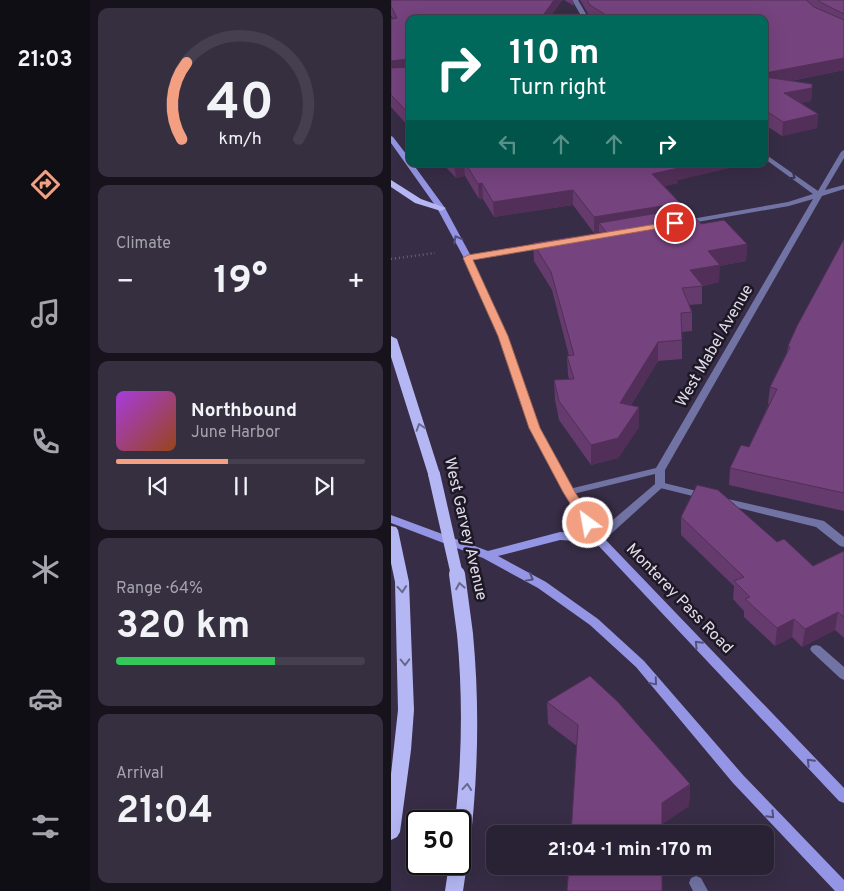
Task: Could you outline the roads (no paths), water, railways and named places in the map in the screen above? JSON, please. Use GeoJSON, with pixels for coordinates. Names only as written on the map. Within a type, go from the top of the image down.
{"type":"FeatureCollection","features":[{"type":"Feature","properties":{"kind":"main road","name":"Monterey Pass Road"},"geometry":{"type":"LineString","coordinates":[[391,138],[406,159]]}},
{"type":"Feature","properties":{"kind":"main road","name":"Monterey Pass Road"},"geometry":{"type":"LineString","coordinates":[[412,167],[441,208],[468,258],[503,336],[535,428],[569,492],[598,539],[844,797]]}},
{"type":"Feature","properties":{"kind":"main road"},"geometry":{"type":"LineString","coordinates":[[391,183],[418,201],[441,208]]}},
{"type":"Feature","properties":{"kind":"main road","name":"West Garvey Avenue"},"geometry":{"type":"LineString","coordinates":[[391,339],[434,474],[457,565],[470,673],[471,736],[464,810]]}},
{"type":"Feature","properties":{"kind":"main road"},"geometry":{"type":"LineString","coordinates":[[391,519],[487,555],[542,585],[594,622],[640,664],[737,780],[844,890]]}},
{"type":"Feature","properties":{"kind":"main road"},"geometry":{"type":"LineString","coordinates":[[391,530],[402,582],[405,614],[406,710],[403,750],[391,832]]}},
{"type":"Feature","properties":{"kind":"main road"},"geometry":{"type":"LineString","coordinates":[[487,555],[560,536],[598,539]]}},
{"type":"Feature","properties":{"kind":"main road"},"geometry":{"type":"LineString","coordinates":[[453,891],[456,875]]}},
{"type":"Feature","properties":{"kind":"street"},"geometry":{"type":"LineString","coordinates":[[575,0],[584,15]]}},
{"type":"Feature","properties":{"kind":"street","name":"West Mabel Avenue"},"geometry":{"type":"LineString","coordinates":[[660,470],[844,152]]}},
{"type":"Feature","properties":{"kind":"street"},"geometry":{"type":"LineString","coordinates":[[768,158],[819,195]]}},
{"type":"Feature","properties":{"kind":"street"},"geometry":{"type":"LineString","coordinates":[[681,222],[789,204],[844,186]]}},
{"type":"Feature","properties":{"kind":"street"},"geometry":{"type":"LineString","coordinates":[[468,258],[554,244]]}},
{"type":"Feature","properties":{"kind":"street"},"geometry":{"type":"LineString","coordinates":[[569,492],[660,470],[660,485],[598,539]]}},
{"type":"Feature","properties":{"kind":"street"},"geometry":{"type":"LineString","coordinates":[[660,485],[820,524],[844,543]]}},
{"type":"Feature","properties":{"kind":"street"},"geometry":{"type":"LineString","coordinates":[[816,649],[844,675]]}}]}
